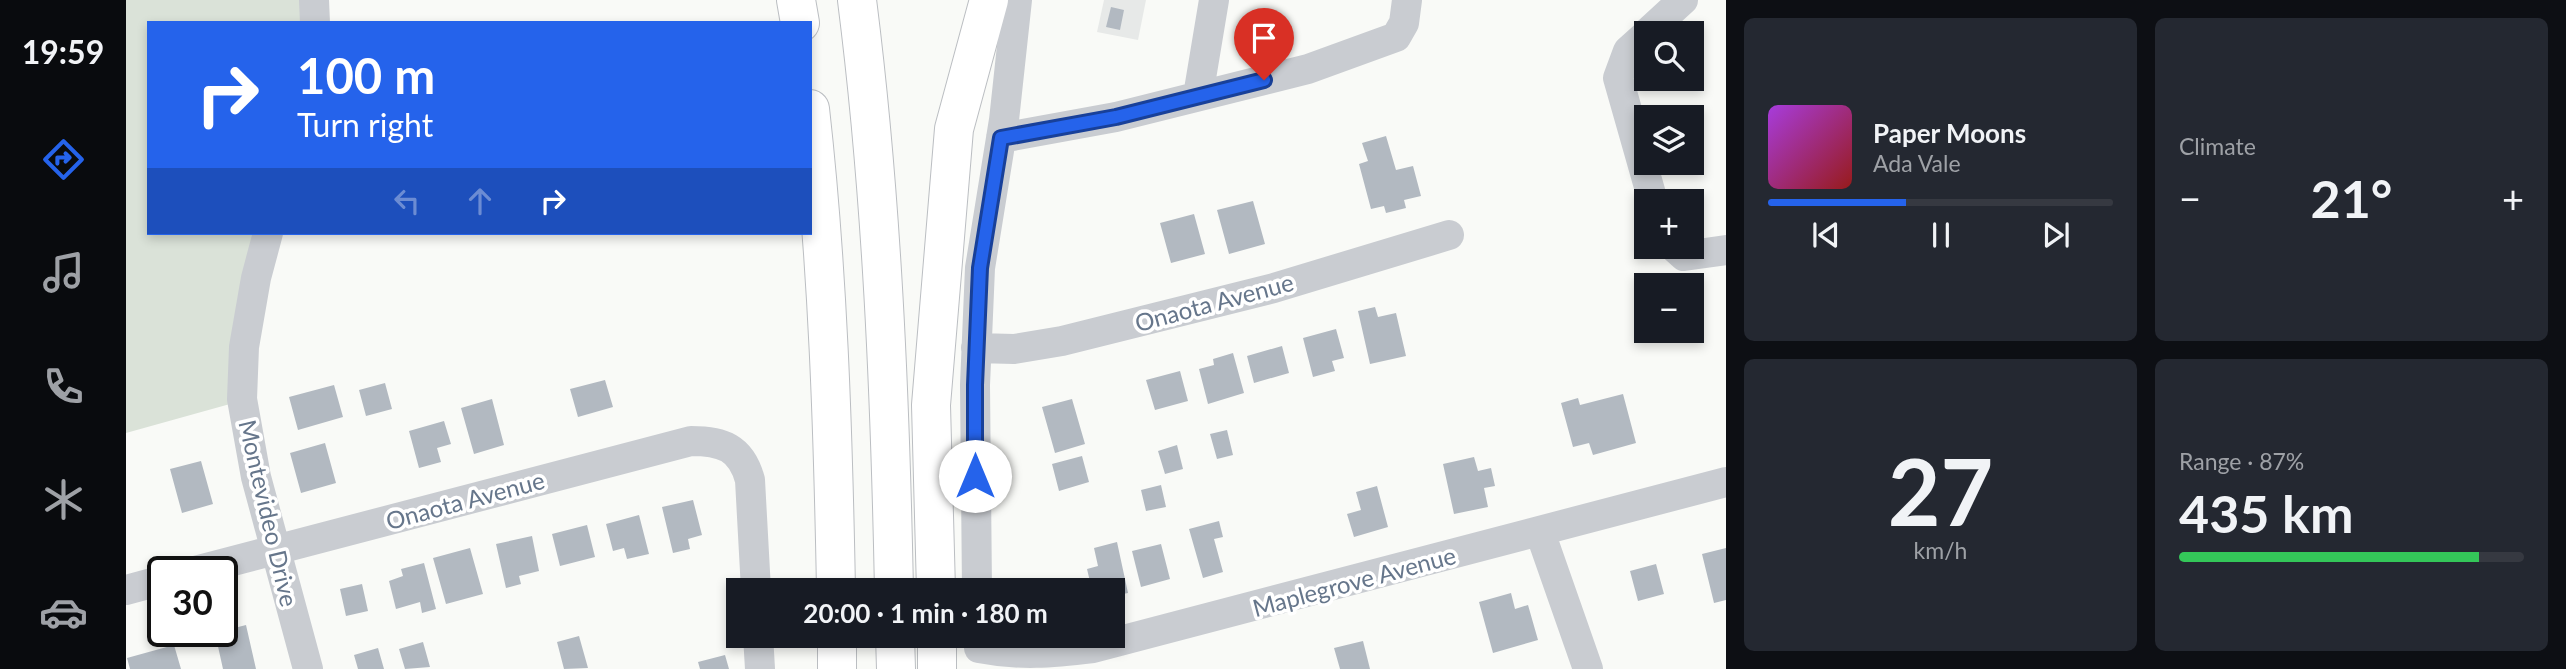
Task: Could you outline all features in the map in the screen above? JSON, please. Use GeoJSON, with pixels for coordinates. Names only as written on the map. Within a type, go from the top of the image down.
{"type":"FeatureCollection","features":[{"type":"Feature","properties":{"kind":"highway"},"geometry":{"type":"LineString","coordinates":[[796,0],[800,21]]}},
{"type":"Feature","properties":{"kind":"highway"},"geometry":{"type":"LineString","coordinates":[[857,0],[882,254],[891,406],[894,578]]}},
{"type":"Feature","properties":{"kind":"highway"},"geometry":{"type":"LineString","coordinates":[[936,578],[931,405],[954,129],[989,0]]}},
{"type":"Feature","properties":{"kind":"highway"},"geometry":{"type":"LineString","coordinates":[[812,127],[832,416],[836,578]]}},
{"type":"Feature","properties":{"kind":"highway"},"geometry":{"type":"LineString","coordinates":[[837,648],[837,669]]}},
{"type":"Feature","properties":{"kind":"highway"},"geometry":{"type":"LineString","coordinates":[[895,648],[896,669]]}},
{"type":"Feature","properties":{"kind":"highway"},"geometry":{"type":"LineString","coordinates":[[937,648],[937,669]]}},
{"type":"Feature","properties":{"kind":"street"},"geometry":{"type":"LineString","coordinates":[[314,0],[315,21]]}},
{"type":"Feature","properties":{"kind":"street"},"geometry":{"type":"LineString","coordinates":[[977,578],[976,348],[980,268],[1002,129],[1017,0]]}},
{"type":"Feature","properties":{"kind":"street"},"geometry":{"type":"LineString","coordinates":[[1198,96],[1214,0]]}},
{"type":"Feature","properties":{"kind":"street"},"geometry":{"type":"LineString","coordinates":[[1002,129],[1116,117],[1308,69],[1396,37],[1404,23],[1407,0]]}},
{"type":"Feature","properties":{"kind":"street"},"geometry":{"type":"LineString","coordinates":[[1660,21],[1682,0]]}},
{"type":"Feature","properties":{"kind":"street"},"geometry":{"type":"LineString","coordinates":[[1634,45],[1628,51],[1618,78],[1650,189]]}},
{"type":"Feature","properties":{"kind":"street","name":"Montevideo Drive"},"geometry":{"type":"LineString","coordinates":[[267,235],[256,278],[244,347],[242,399],[256,477],[307,669]]}},
{"type":"Feature","properties":{"kind":"street","name":"Onaota Avenue"},"geometry":{"type":"LineString","coordinates":[[976,348],[1014,349],[1062,341],[1274,288],[1449,235]]}},
{"type":"Feature","properties":{"kind":"street"},"geometry":{"type":"LineString","coordinates":[[1704,253],[1726,250]]}},
{"type":"Feature","properties":{"kind":"street","name":"Onaota Avenue"},"geometry":{"type":"LineString","coordinates":[[238,559],[691,441],[710,441],[738,455],[746,464],[751,480],[755,578]]}},
{"type":"Feature","properties":{"kind":"street","name":"Maplegrove Avenue"},"geometry":{"type":"LineString","coordinates":[[979,651],[1040,654],[1093,648],[1726,482]]}},
{"type":"Feature","properties":{"kind":"street"},"geometry":{"type":"LineString","coordinates":[[1541,532],[1587,669]]}},
{"type":"Feature","properties":{"kind":"street"},"geometry":{"type":"LineString","coordinates":[[126,590],[147,584]]}},
{"type":"Feature","properties":{"kind":"street"},"geometry":{"type":"LineString","coordinates":[[759,648],[760,669]]}},
{"type":"Feature","properties":{"kind":"shaded area"},"geometry":{"type":"Polygon","coordinates":[[[126,0],[302,0],[301,21],[147,21],[147,235],[259,235],[230,404],[126,433],[126,0]]]}},
{"type":"Feature","properties":{"kind":"shaded area"},"geometry":{"type":"Polygon","coordinates":[[[1104,0],[1146,0],[1138,40],[1097,32],[1104,0]]]}},
{"type":"Feature","properties":{"kind":"building"},"geometry":{"type":"Polygon","coordinates":[[[1111,7],[1124,10],[1120,30],[1106,27],[1111,7]]]}},
{"type":"Feature","properties":{"kind":"building"},"geometry":{"type":"Polygon","coordinates":[[[1386,136],[1396,170],[1413,166],[1421,196],[1404,200],[1406,208],[1386,213],[1384,206],[1371,209],[1359,164],[1368,161],[1362,143],[1386,136]]]}},
{"type":"Feature","properties":{"kind":"building"},"geometry":{"type":"Polygon","coordinates":[[[1253,201],[1265,244],[1229,254],[1217,210],[1253,201]]]}},
{"type":"Feature","properties":{"kind":"building"},"geometry":{"type":"Polygon","coordinates":[[[1194,214],[1205,254],[1171,263],[1160,223],[1194,214]]]}},
{"type":"Feature","properties":{"kind":"building"},"geometry":{"type":"Polygon","coordinates":[[[1375,307],[1378,317],[1396,313],[1406,356],[1370,364],[1358,311],[1375,307]]]}},
{"type":"Feature","properties":{"kind":"building"},"geometry":{"type":"Polygon","coordinates":[[[1336,329],[1344,358],[1332,361],[1335,371],[1313,377],[1303,338],[1336,329]]]}},
{"type":"Feature","properties":{"kind":"building"},"geometry":{"type":"Polygon","coordinates":[[[1282,346],[1289,373],[1254,383],[1247,356],[1282,346]]]}},
{"type":"Feature","properties":{"kind":"building"},"geometry":{"type":"Polygon","coordinates":[[[1233,353],[1244,393],[1208,404],[1199,369],[1214,365],[1213,359],[1233,353]]]}},
{"type":"Feature","properties":{"kind":"building"},"geometry":{"type":"Polygon","coordinates":[[[1180,371],[1188,401],[1155,410],[1146,380],[1180,371]]]}},
{"type":"Feature","properties":{"kind":"building"},"geometry":{"type":"Polygon","coordinates":[[[605,380],[613,407],[578,417],[570,389],[605,380]]]}},
{"type":"Feature","properties":{"kind":"building"},"geometry":{"type":"Polygon","coordinates":[[[385,383],[392,409],[366,416],[359,390],[385,383]]]}},
{"type":"Feature","properties":{"kind":"building"},"geometry":{"type":"Polygon","coordinates":[[[334,385],[343,417],[298,430],[289,397],[334,385]]]}},
{"type":"Feature","properties":{"kind":"building"},"geometry":{"type":"Polygon","coordinates":[[[1623,394],[1636,443],[1593,455],[1589,443],[1573,447],[1561,403],[1578,398],[1580,405],[1623,394]]]}},
{"type":"Feature","properties":{"kind":"building"},"geometry":{"type":"Polygon","coordinates":[[[492,399],[504,445],[474,454],[461,408],[492,399]]]}},
{"type":"Feature","properties":{"kind":"building"},"geometry":{"type":"Polygon","coordinates":[[[1072,399],[1085,444],[1055,453],[1042,407],[1072,399]]]}},
{"type":"Feature","properties":{"kind":"building"},"geometry":{"type":"Polygon","coordinates":[[[444,421],[451,444],[437,448],[441,462],[419,468],[409,431],[444,421]]]}},
{"type":"Feature","properties":{"kind":"building"},"geometry":{"type":"Polygon","coordinates":[[[1227,430],[1233,455],[1217,459],[1210,434],[1227,430]]]}},
{"type":"Feature","properties":{"kind":"building"},"geometry":{"type":"Polygon","coordinates":[[[325,443],[336,483],[301,493],[290,453],[325,443]]]}},
{"type":"Feature","properties":{"kind":"building"},"geometry":{"type":"Polygon","coordinates":[[[1177,445],[1183,469],[1165,474],[1158,451],[1177,445]]]}},
{"type":"Feature","properties":{"kind":"building"},"geometry":{"type":"Polygon","coordinates":[[[1082,456],[1089,482],[1059,491],[1052,464],[1082,456]]]}},
{"type":"Feature","properties":{"kind":"building"},"geometry":{"type":"Polygon","coordinates":[[[1474,457],[1478,471],[1491,468],[1495,486],[1484,488],[1488,507],[1454,514],[1443,464],[1474,457]]]}},
{"type":"Feature","properties":{"kind":"building"},"geometry":{"type":"Polygon","coordinates":[[[201,461],[213,504],[182,513],[170,469],[201,461]]]}},
{"type":"Feature","properties":{"kind":"building"},"geometry":{"type":"Polygon","coordinates":[[[1161,485],[1166,507],[1146,511],[1141,490],[1161,485]]]}},
{"type":"Feature","properties":{"kind":"building"},"geometry":{"type":"Polygon","coordinates":[[[1377,486],[1388,527],[1354,537],[1347,514],[1361,510],[1356,492],[1377,486]]]}},
{"type":"Feature","properties":{"kind":"building"},"geometry":{"type":"Polygon","coordinates":[[[693,500],[702,535],[688,539],[690,549],[673,553],[662,507],[693,500]]]}},
{"type":"Feature","properties":{"kind":"building"},"geometry":{"type":"Polygon","coordinates":[[[639,515],[649,554],[627,559],[624,548],[613,551],[606,524],[639,515]]]}},
{"type":"Feature","properties":{"kind":"building"},"geometry":{"type":"Polygon","coordinates":[[[1219,521],[1223,537],[1214,539],[1223,572],[1203,578],[1189,529],[1219,521]]]}},
{"type":"Feature","properties":{"kind":"building"},"geometry":{"type":"Polygon","coordinates":[[[587,525],[595,557],[560,566],[552,534],[587,525]]]}},
{"type":"Feature","properties":{"kind":"building"},"geometry":{"type":"Polygon","coordinates":[[[532,536],[539,571],[519,576],[521,584],[506,588],[496,544],[532,536]]]}},
{"type":"Feature","properties":{"kind":"building"},"geometry":{"type":"Polygon","coordinates":[[[1117,542],[1125,578],[1089,578],[1087,569],[1098,566],[1094,548],[1117,542]]]}},
{"type":"Feature","properties":{"kind":"building"},"geometry":{"type":"Polygon","coordinates":[[[1161,544],[1170,579],[1141,587],[1132,551],[1161,544]]]}},
{"type":"Feature","properties":{"kind":"building"},"geometry":{"type":"Polygon","coordinates":[[[470,548],[483,594],[446,604],[433,558],[470,548]]]}},
{"type":"Feature","properties":{"kind":"building"},"geometry":{"type":"Polygon","coordinates":[[[1726,548],[1726,600],[1714,603],[1702,554],[1726,548]]]}},
{"type":"Feature","properties":{"kind":"building"},"geometry":{"type":"Polygon","coordinates":[[[424,563],[436,609],[422,613],[420,602],[396,609],[389,581],[403,576],[401,569],[424,563]]]}},
{"type":"Feature","properties":{"kind":"building"},"geometry":{"type":"Polygon","coordinates":[[[1656,564],[1664,594],[1638,601],[1630,571],[1656,564]]]}},
{"type":"Feature","properties":{"kind":"building"},"geometry":{"type":"Polygon","coordinates":[[[362,584],[368,611],[346,616],[340,589],[362,584]]]}},
{"type":"Feature","properties":{"kind":"building"},"geometry":{"type":"Polygon","coordinates":[[[1511,593],[1515,609],[1528,605],[1538,640],[1493,653],[1479,602],[1511,593]]]}},
{"type":"Feature","properties":{"kind":"building"},"geometry":{"type":"Polygon","coordinates":[[[246,625],[256,669],[223,669],[218,647],[238,647],[238,627],[246,625]]]}},
{"type":"Feature","properties":{"kind":"building"},"geometry":{"type":"Polygon","coordinates":[[[579,636],[588,668],[564,669],[557,642],[579,636]]]}},
{"type":"Feature","properties":{"kind":"building"},"geometry":{"type":"Polygon","coordinates":[[[1363,641],[1370,669],[1340,669],[1334,648],[1363,641]]]}},
{"type":"Feature","properties":{"kind":"building"},"geometry":{"type":"Polygon","coordinates":[[[423,642],[430,667],[405,669],[399,649],[423,642]]]}},
{"type":"Feature","properties":{"kind":"building"},"geometry":{"type":"Polygon","coordinates":[[[175,647],[181,669],[130,669],[127,658],[175,647]]]}},
{"type":"Feature","properties":{"kind":"building"},"geometry":{"type":"Polygon","coordinates":[[[378,648],[384,669],[358,669],[354,655],[378,648]]]}},
{"type":"Feature","properties":{"kind":"building"},"geometry":{"type":"Polygon","coordinates":[[[725,655],[729,669],[700,669],[698,662],[725,655]]]}},
{"type":"Feature","properties":{"kind":"route"},"geometry":{"type":"LineString","coordinates":[[975,476],[975,385],[980,268],[1001,138],[1116,117],[1264,80]]}}]}
